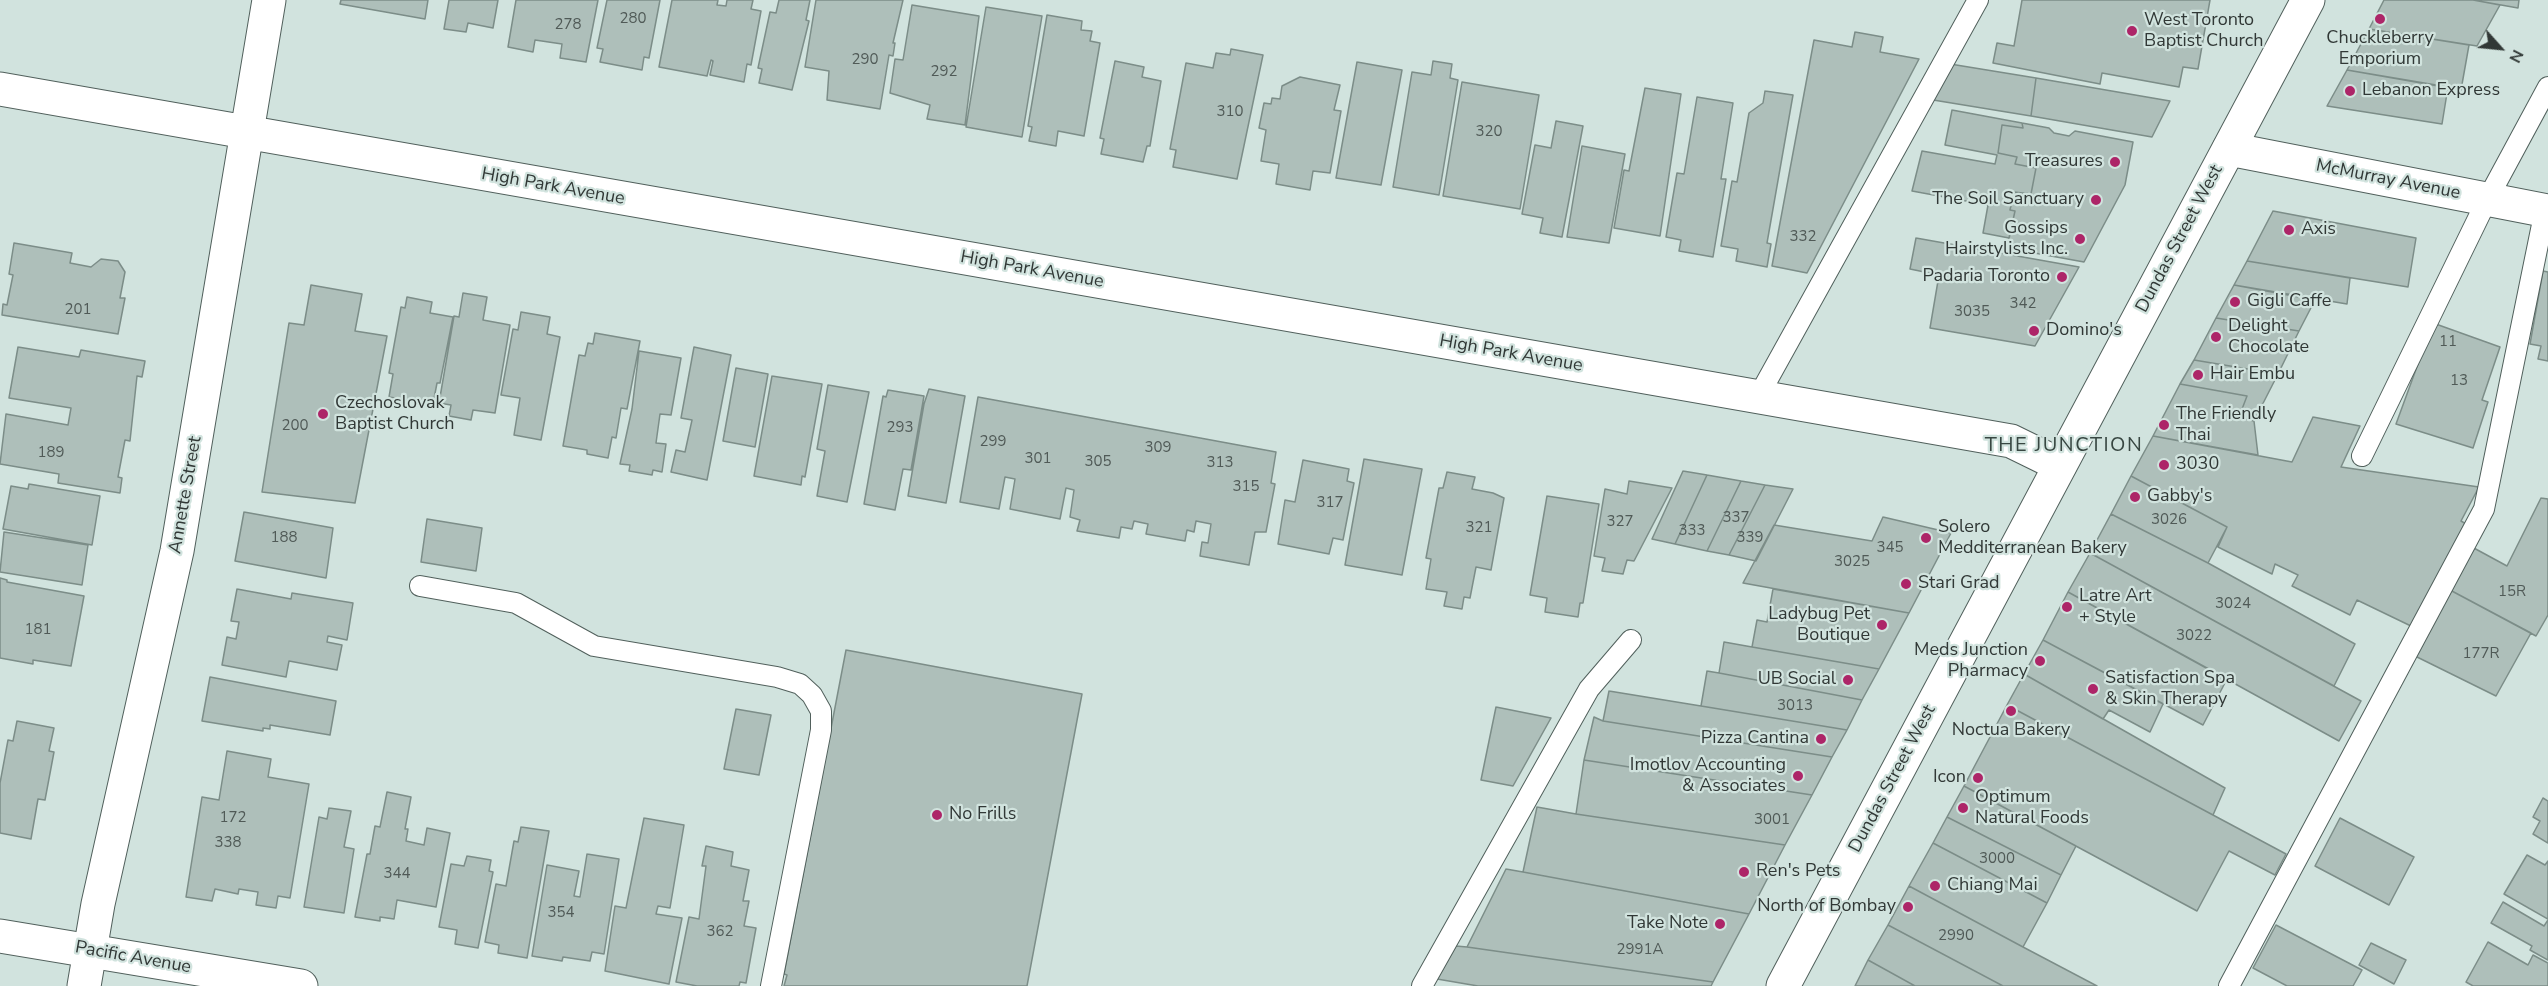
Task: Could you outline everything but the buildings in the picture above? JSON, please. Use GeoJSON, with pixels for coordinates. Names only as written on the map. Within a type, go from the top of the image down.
{"type":"FeatureCollection","features":[{"type":"Feature","properties":{"kind":"street","name":"Annette Street"},"geometry":{"type":"LineString","coordinates":[[84,986],[98,904],[177,551],[269,0]]}},
{"type":"Feature","properties":{"kind":"street","name":"Dundas Street West"},"geometry":{"type":"LineString","coordinates":[[1783,986],[2308,0]]}},
{"type":"Feature","properties":{"kind":"street","name":"High Park Avenue"},"geometry":{"type":"LineString","coordinates":[[0,89],[2011,441],[2060,465]]}},
{"type":"Feature","properties":{"kind":"street","name":"McMurray Avenue"},"geometry":{"type":"LineString","coordinates":[[2229,149],[2547,210]]}},
{"type":"Feature","properties":{"kind":"street","name":"Pacific Avenue"},"geometry":{"type":"LineString","coordinates":[[0,936],[301,986]]}},
{"type":"Feature","properties":{"kind":"lane"},"geometry":{"type":"LineString","coordinates":[[1758,397],[1978,0]]}},
{"type":"Feature","properties":{"kind":"lane"},"geometry":{"type":"LineString","coordinates":[[2362,456],[2487,200],[2548,87]]}},
{"type":"Feature","properties":{"kind":"lane"},"geometry":{"type":"LineString","coordinates":[[2229,986],[2484,509],[2547,210]]}},
{"type":"Feature","properties":{"kind":"lane"},"geometry":{"type":"LineString","coordinates":[[420,586],[516,603],[594,646],[777,676],[800,684],[812,695],[821,711],[821,730],[771,986]]}},
{"type":"Feature","properties":{"kind":"lane"},"geometry":{"type":"LineString","coordinates":[[1422,986],[1588,689],[1631,640]]}},
{"type":"Feature","properties":{"kind":"place","name":"Chuckleberry Emporium"},"geometry":{"type":"Point","coordinates":[2380,19]}},
{"type":"Feature","properties":{"kind":"place","name":"West Toronto Baptist Church"},"geometry":{"type":"Point","coordinates":[2132,31]}},
{"type":"Feature","properties":{"kind":"place","name":"Lebanon Express"},"geometry":{"type":"Point","coordinates":[2350,91]}},
{"type":"Feature","properties":{"kind":"place","name":"Treasures"},"geometry":{"type":"Point","coordinates":[2115,162]}},
{"type":"Feature","properties":{"kind":"place","name":"The Soil Sanctuary"},"geometry":{"type":"Point","coordinates":[2096,200]}},
{"type":"Feature","properties":{"kind":"place","name":"Axis"},"geometry":{"type":"Point","coordinates":[2289,230]}},
{"type":"Feature","properties":{"kind":"place","name":"Gossips Hairstylists Inc."},"geometry":{"type":"Point","coordinates":[2080,239]}},
{"type":"Feature","properties":{"kind":"place","name":"Padaria Toronto"},"geometry":{"type":"Point","coordinates":[2062,277]}},
{"type":"Feature","properties":{"kind":"place","name":"Gigli Caffe"},"geometry":{"type":"Point","coordinates":[2235,302]}},
{"type":"Feature","properties":{"kind":"place","name":"Domino's"},"geometry":{"type":"Point","coordinates":[2034,331]}},
{"type":"Feature","properties":{"kind":"place","name":"Delight Chocolate"},"geometry":{"type":"Point","coordinates":[2216,337]}},
{"type":"Feature","properties":{"kind":"place","name":"Hair Embu"},"geometry":{"type":"Point","coordinates":[2198,375]}},
{"type":"Feature","properties":{"kind":"place","name":"Czechoslovak Baptist Church"},"geometry":{"type":"Point","coordinates":[323,414]}},
{"type":"Feature","properties":{"kind":"place","name":"The Friendly Thai"},"geometry":{"type":"Point","coordinates":[2164,425]}},
{"type":"Feature","properties":{"kind":"place","name":"3030"},"geometry":{"type":"Point","coordinates":[2164,465]}},
{"type":"Feature","properties":{"kind":"place","name":"Gabby's"},"geometry":{"type":"Point","coordinates":[2135,497]}},
{"type":"Feature","properties":{"kind":"place","name":"Solero Medditerranean Bakery"},"geometry":{"type":"Point","coordinates":[1926,538]}},
{"type":"Feature","properties":{"kind":"place","name":"Stari Grad"},"geometry":{"type":"Point","coordinates":[1906,584]}},
{"type":"Feature","properties":{"kind":"place","name":"Latre Art + Style"},"geometry":{"type":"Point","coordinates":[2067,607]}},
{"type":"Feature","properties":{"kind":"place","name":"Ladybug Pet Boutique"},"geometry":{"type":"Point","coordinates":[1882,625]}},
{"type":"Feature","properties":{"kind":"place","name":"Meds Junction Pharmacy"},"geometry":{"type":"Point","coordinates":[2040,661]}},
{"type":"Feature","properties":{"kind":"place","name":"UB Social"},"geometry":{"type":"Point","coordinates":[1848,680]}},
{"type":"Feature","properties":{"kind":"place","name":"Satisfaction Spa & Skin Therapy"},"geometry":{"type":"Point","coordinates":[2093,689]}},
{"type":"Feature","properties":{"kind":"place","name":"Noctua Bakery"},"geometry":{"type":"Point","coordinates":[2011,711]}},
{"type":"Feature","properties":{"kind":"place","name":"Pizza Cantina"},"geometry":{"type":"Point","coordinates":[1821,739]}},
{"type":"Feature","properties":{"kind":"place","name":"Imotlov Accounting & Associates"},"geometry":{"type":"Point","coordinates":[1798,776]}},
{"type":"Feature","properties":{"kind":"place","name":"Icon"},"geometry":{"type":"Point","coordinates":[1978,778]}},
{"type":"Feature","properties":{"kind":"place","name":"Optimum Natural Foods"},"geometry":{"type":"Point","coordinates":[1963,808]}},
{"type":"Feature","properties":{"kind":"place","name":"No Frills"},"geometry":{"type":"Point","coordinates":[937,815]}},
{"type":"Feature","properties":{"kind":"place","name":"Ren's Pets"},"geometry":{"type":"Point","coordinates":[1744,872]}},
{"type":"Feature","properties":{"kind":"place","name":"Chiang Mai"},"geometry":{"type":"Point","coordinates":[1935,886]}},
{"type":"Feature","properties":{"kind":"place","name":"North of Bombay"},"geometry":{"type":"Point","coordinates":[1908,907]}},
{"type":"Feature","properties":{"kind":"place","name":"Take Note"},"geometry":{"type":"Point","coordinates":[1720,924]}},
{"type":"Feature","properties":{"kind":"district","name":"THE JUNCTION"},"geometry":{"type":"Point","coordinates":[2064,446]}}]}
